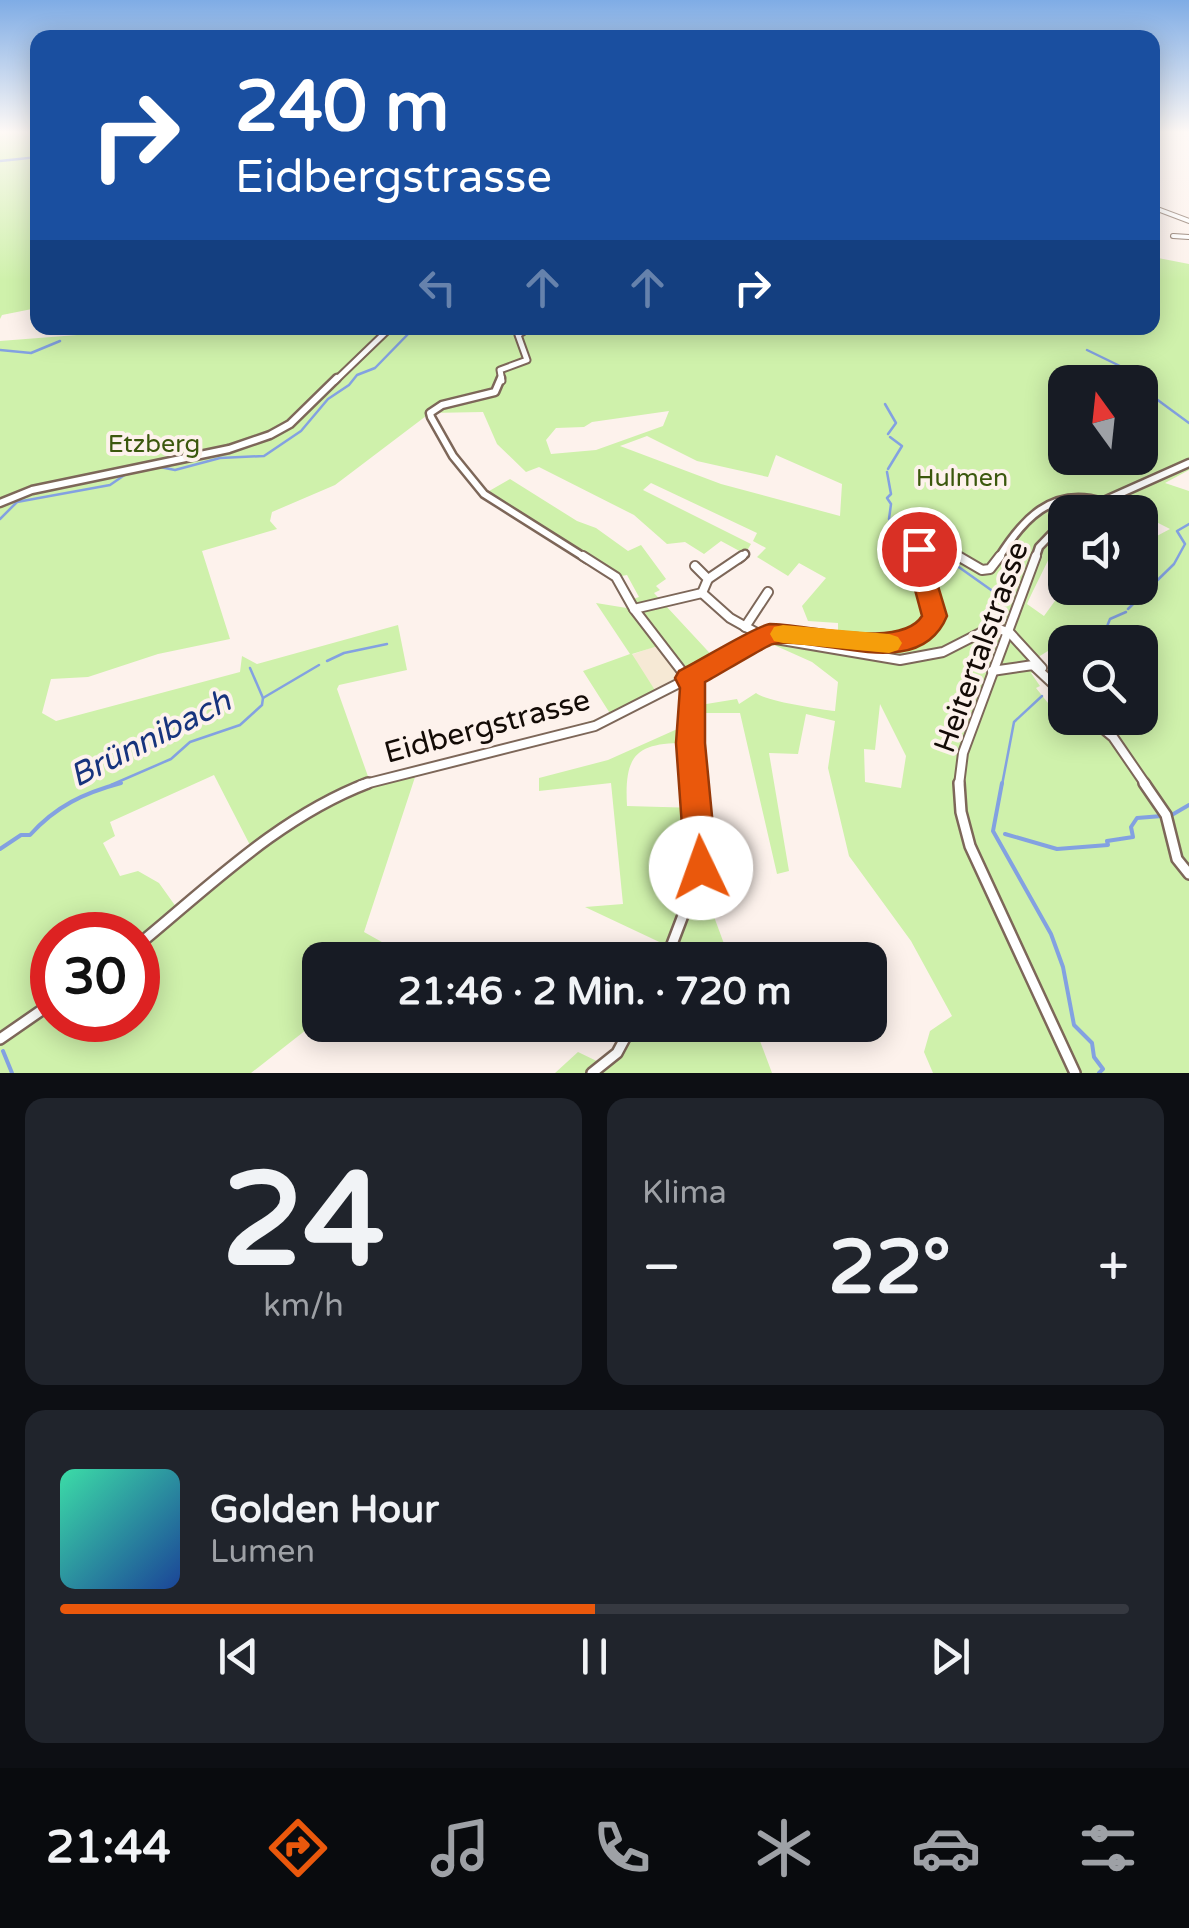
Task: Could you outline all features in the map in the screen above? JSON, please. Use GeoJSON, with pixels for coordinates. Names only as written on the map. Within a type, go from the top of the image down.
{"type":"FeatureCollection","features":[{"type":"Feature","properties":{"kind":"street"},"geometry":{"type":"LineString","coordinates":[[1160,209],[1189,221]]}},
{"type":"Feature","properties":{"kind":"street"},"geometry":{"type":"LineString","coordinates":[[1174,236],[1189,237]]}},
{"type":"Feature","properties":{"kind":"street"},"geometry":{"type":"LineString","coordinates":[[0,503],[32,490],[229,449],[270,435],[290,424],[383,335]]}},
{"type":"Feature","properties":{"kind":"street"},"geometry":{"type":"LineString","coordinates":[[518,335],[527,360],[500,370],[501,386],[495,392],[434,408],[431,417],[474,484],[606,569],[621,584],[634,609],[694,687],[690,743],[701,868],[673,942]]}},
{"type":"Feature","properties":{"kind":"street"},"geometry":{"type":"LineString","coordinates":[[1118,495],[1189,463]]}},
{"type":"Feature","properties":{"kind":"street"},"geometry":{"type":"LineString","coordinates":[[759,636],[772,633],[880,644],[916,638],[930,627],[934,616],[917,556],[919,549],[934,546],[982,570],[990,569],[1015,531],[1034,513],[1048,509]]}},
{"type":"Feature","properties":{"kind":"street","name":"Heitertalstrasse"},"geometry":{"type":"LineString","coordinates":[[1048,537],[1038,547],[960,766],[961,818],[977,862],[1075,1073]]}},
{"type":"Feature","properties":{"kind":"street"},"geometry":{"type":"LineString","coordinates":[[702,593],[708,579],[724,572],[745,554]]}},
{"type":"Feature","properties":{"kind":"street"},"geometry":{"type":"LineString","coordinates":[[694,566],[708,579]]}},
{"type":"Feature","properties":{"kind":"street"},"geometry":{"type":"LineString","coordinates":[[745,627],[768,592]]}},
{"type":"Feature","properties":{"kind":"street"},"geometry":{"type":"LineString","coordinates":[[634,609],[702,593]]}},
{"type":"Feature","properties":{"kind":"street"},"geometry":{"type":"LineString","coordinates":[[702,593],[759,636],[900,660],[943,652],[991,628],[1006,632],[1048,675]]}},
{"type":"Feature","properties":{"kind":"street","name":"Eidbergstrasse"},"geometry":{"type":"LineString","coordinates":[[160,927],[279,828],[331,797],[370,782],[595,726],[744,650],[759,636]]}},
{"type":"Feature","properties":{"kind":"street"},"geometry":{"type":"LineString","coordinates":[[992,670],[1024,664],[1042,668]]}},
{"type":"Feature","properties":{"kind":"street"},"geometry":{"type":"LineString","coordinates":[[1111,735],[1166,816],[1177,858],[1189,874]]}},
{"type":"Feature","properties":{"kind":"street"},"geometry":{"type":"LineString","coordinates":[[0,1038],[30,1018]]}},
{"type":"Feature","properties":{"kind":"street"},"geometry":{"type":"LineString","coordinates":[[592,1073],[617,1053],[623,1042]]}},
{"type":"Feature","properties":{"kind":"shaded area"},"geometry":{"type":"Polygon","coordinates":[[[661,644],[689,678],[658,695],[631,655],[661,644]]]}},
{"type":"Feature","properties":{"kind":"green space"},"geometry":{"type":"Polygon","coordinates":[[[0,181],[30,181],[30,309],[2,315],[0,319],[0,181]]]}},
{"type":"Feature","properties":{"kind":"green space"},"geometry":{"type":"Polygon","coordinates":[[[1160,258],[1189,264],[1189,470],[1165,483],[1189,491],[1189,1073],[933,1073],[924,1052],[930,1031],[952,1016],[911,941],[849,856],[828,768],[835,721],[806,714],[798,754],[769,753],[789,871],[777,874],[740,713],[694,713],[694,706],[737,699],[739,704],[756,693],[781,702],[835,711],[838,682],[812,662],[774,645],[758,650],[751,645],[759,636],[838,639],[838,623],[808,621],[802,606],[826,578],[799,563],[788,576],[757,557],[766,548],[753,541],[757,533],[651,483],[643,490],[751,544],[745,554],[721,541],[704,554],[685,542],[667,544],[634,515],[539,467],[526,472],[497,444],[483,412],[430,413],[335,485],[272,512],[270,521],[277,529],[202,551],[230,639],[158,654],[88,677],[51,679],[42,713],[56,721],[240,672],[242,656],[257,664],[398,625],[407,670],[339,685],[337,689],[370,782],[417,771],[364,932],[382,942],[302,942],[302,1033],[251,1073],[0,1073],[0,341],[77,335],[1160,335],[1160,258]],[[669,411],[592,422],[584,427],[556,428],[546,440],[551,454],[596,450],[663,426],[669,411]],[[647,436],[620,446],[721,484],[840,516],[842,484],[776,455],[768,477],[697,461],[647,436]],[[880,704],[875,750],[864,749],[865,782],[901,788],[906,756],[880,704]],[[214,775],[110,822],[115,836],[103,843],[120,876],[138,871],[159,883],[179,911],[252,849],[214,775]]]}},
{"type":"Feature","properties":{"kind":"green space"},"geometry":{"type":"Polygon","coordinates":[[[510,479],[628,551],[641,545],[666,579],[656,586],[660,590],[654,593],[718,662],[689,678],[661,645],[632,654],[658,695],[620,716],[547,739],[544,735],[611,715],[583,671],[630,654],[596,603],[633,609],[630,600],[639,597],[627,575],[616,577],[484,494],[510,479]]]}},
{"type":"Feature","properties":{"kind":"green space"},"geometry":{"type":"Polygon","coordinates":[[[693,722],[690,743],[657,745],[638,754],[628,774],[627,806],[698,808],[699,876],[723,942],[659,942],[585,907],[623,904],[611,783],[539,791],[539,778],[608,760],[693,722]]]}},
{"type":"Feature","properties":{"kind":"green space"},"geometry":{"type":"Polygon","coordinates":[[[621,1042],[760,1042],[772,1073],[555,1073],[578,1052],[605,1065],[621,1042]]]}},
{"type":"Feature","properties":{"kind":"waterway"},"geometry":{"type":"LineString","coordinates":[[0,519],[17,502],[110,485],[126,474],[160,467],[175,470],[220,458],[264,456],[301,431],[328,399],[357,375],[375,368],[407,335]]}},
{"type":"Feature","properties":{"kind":"waterway"},"geometry":{"type":"LineString","coordinates":[[0,350],[31,353],[60,341]]}},
{"type":"Feature","properties":{"kind":"waterway"},"geometry":{"type":"LineString","coordinates":[[1087,350],[1118,365]]}},
{"type":"Feature","properties":{"kind":"waterway"},"geometry":{"type":"LineString","coordinates":[[1158,400],[1189,423]]}},
{"type":"Feature","properties":{"kind":"waterway"},"geometry":{"type":"LineString","coordinates":[[885,404],[896,423],[888,434]]}},
{"type":"Feature","properties":{"kind":"waterway"},"geometry":{"type":"LineString","coordinates":[[888,469],[902,446],[890,437]]}},
{"type":"Feature","properties":{"kind":"waterway"},"geometry":{"type":"LineString","coordinates":[[887,472],[891,494],[887,498],[891,504],[889,519],[906,535]]}},
{"type":"Feature","properties":{"kind":"waterway"},"geometry":{"type":"LineString","coordinates":[[1128,609],[1174,564],[1185,544],[1177,531],[1189,524]]}},
{"type":"Feature","properties":{"kind":"waterway"},"geometry":{"type":"LineString","coordinates":[[946,558],[1001,597]]}},
{"type":"Feature","properties":{"kind":"waterway"},"geometry":{"type":"LineString","coordinates":[[1108,625],[1110,619],[1126,612]]}},
{"type":"Feature","properties":{"kind":"waterway","name":"Brünnibach"},"geometry":{"type":"LineString","coordinates":[[327,661],[344,653],[387,644]]}},
{"type":"Feature","properties":{"kind":"waterway","name":"Brünnibach"},"geometry":{"type":"LineString","coordinates":[[263,698],[319,665]]}},
{"type":"Feature","properties":{"kind":"waterway"},"geometry":{"type":"LineString","coordinates":[[250,668],[263,698]]}},
{"type":"Feature","properties":{"kind":"waterway"},"geometry":{"type":"LineString","coordinates":[[1002,785],[1014,722],[1042,696]]}},
{"type":"Feature","properties":{"kind":"waterway","name":"Brünnibach"},"geometry":{"type":"LineString","coordinates":[[111,785],[171,759],[190,742],[240,725],[262,705],[263,698]]}},
{"type":"Feature","properties":{"kind":"waterway","name":"Brünnibach"},"geometry":{"type":"LineString","coordinates":[[0,849],[21,835],[30,835],[71,802],[121,783]]}},
{"type":"Feature","properties":{"kind":"waterway"},"geometry":{"type":"LineString","coordinates":[[1002,783],[993,831],[1051,934],[1063,967],[1074,1025],[1092,1043],[1094,1057],[1103,1069],[1099,1073]]}},
{"type":"Feature","properties":{"kind":"waterway"},"geometry":{"type":"LineString","coordinates":[[1170,816],[1189,805]]}},
{"type":"Feature","properties":{"kind":"waterway"},"geometry":{"type":"LineString","coordinates":[[1005,834],[1057,849],[1108,845],[1107,841],[1133,837],[1131,827],[1137,818],[1162,816]]}},
{"type":"Feature","properties":{"kind":"waterway"},"geometry":{"type":"LineString","coordinates":[[3,1051],[12,1073]]}},
{"type":"Feature","properties":{"kind":"slow traffic"},"geometry":{"type":"LineString","coordinates":[[783,634],[889,643]]}},
{"type":"Feature","properties":{"kind":"route"},"geometry":{"type":"LineString","coordinates":[[701,868],[702,845],[690,743],[694,687],[689,678],[766,634],[880,644],[916,638],[930,627],[934,616],[917,556],[919,549]]}},
{"type":"Feature","properties":{"kind":"park label","name":"Etzberg"},"geometry":{"type":"Point","coordinates":[154,443]}},
{"type":"Feature","properties":{"kind":"park label","name":"Hulmen"},"geometry":{"type":"Point","coordinates":[962,477]}}]}
